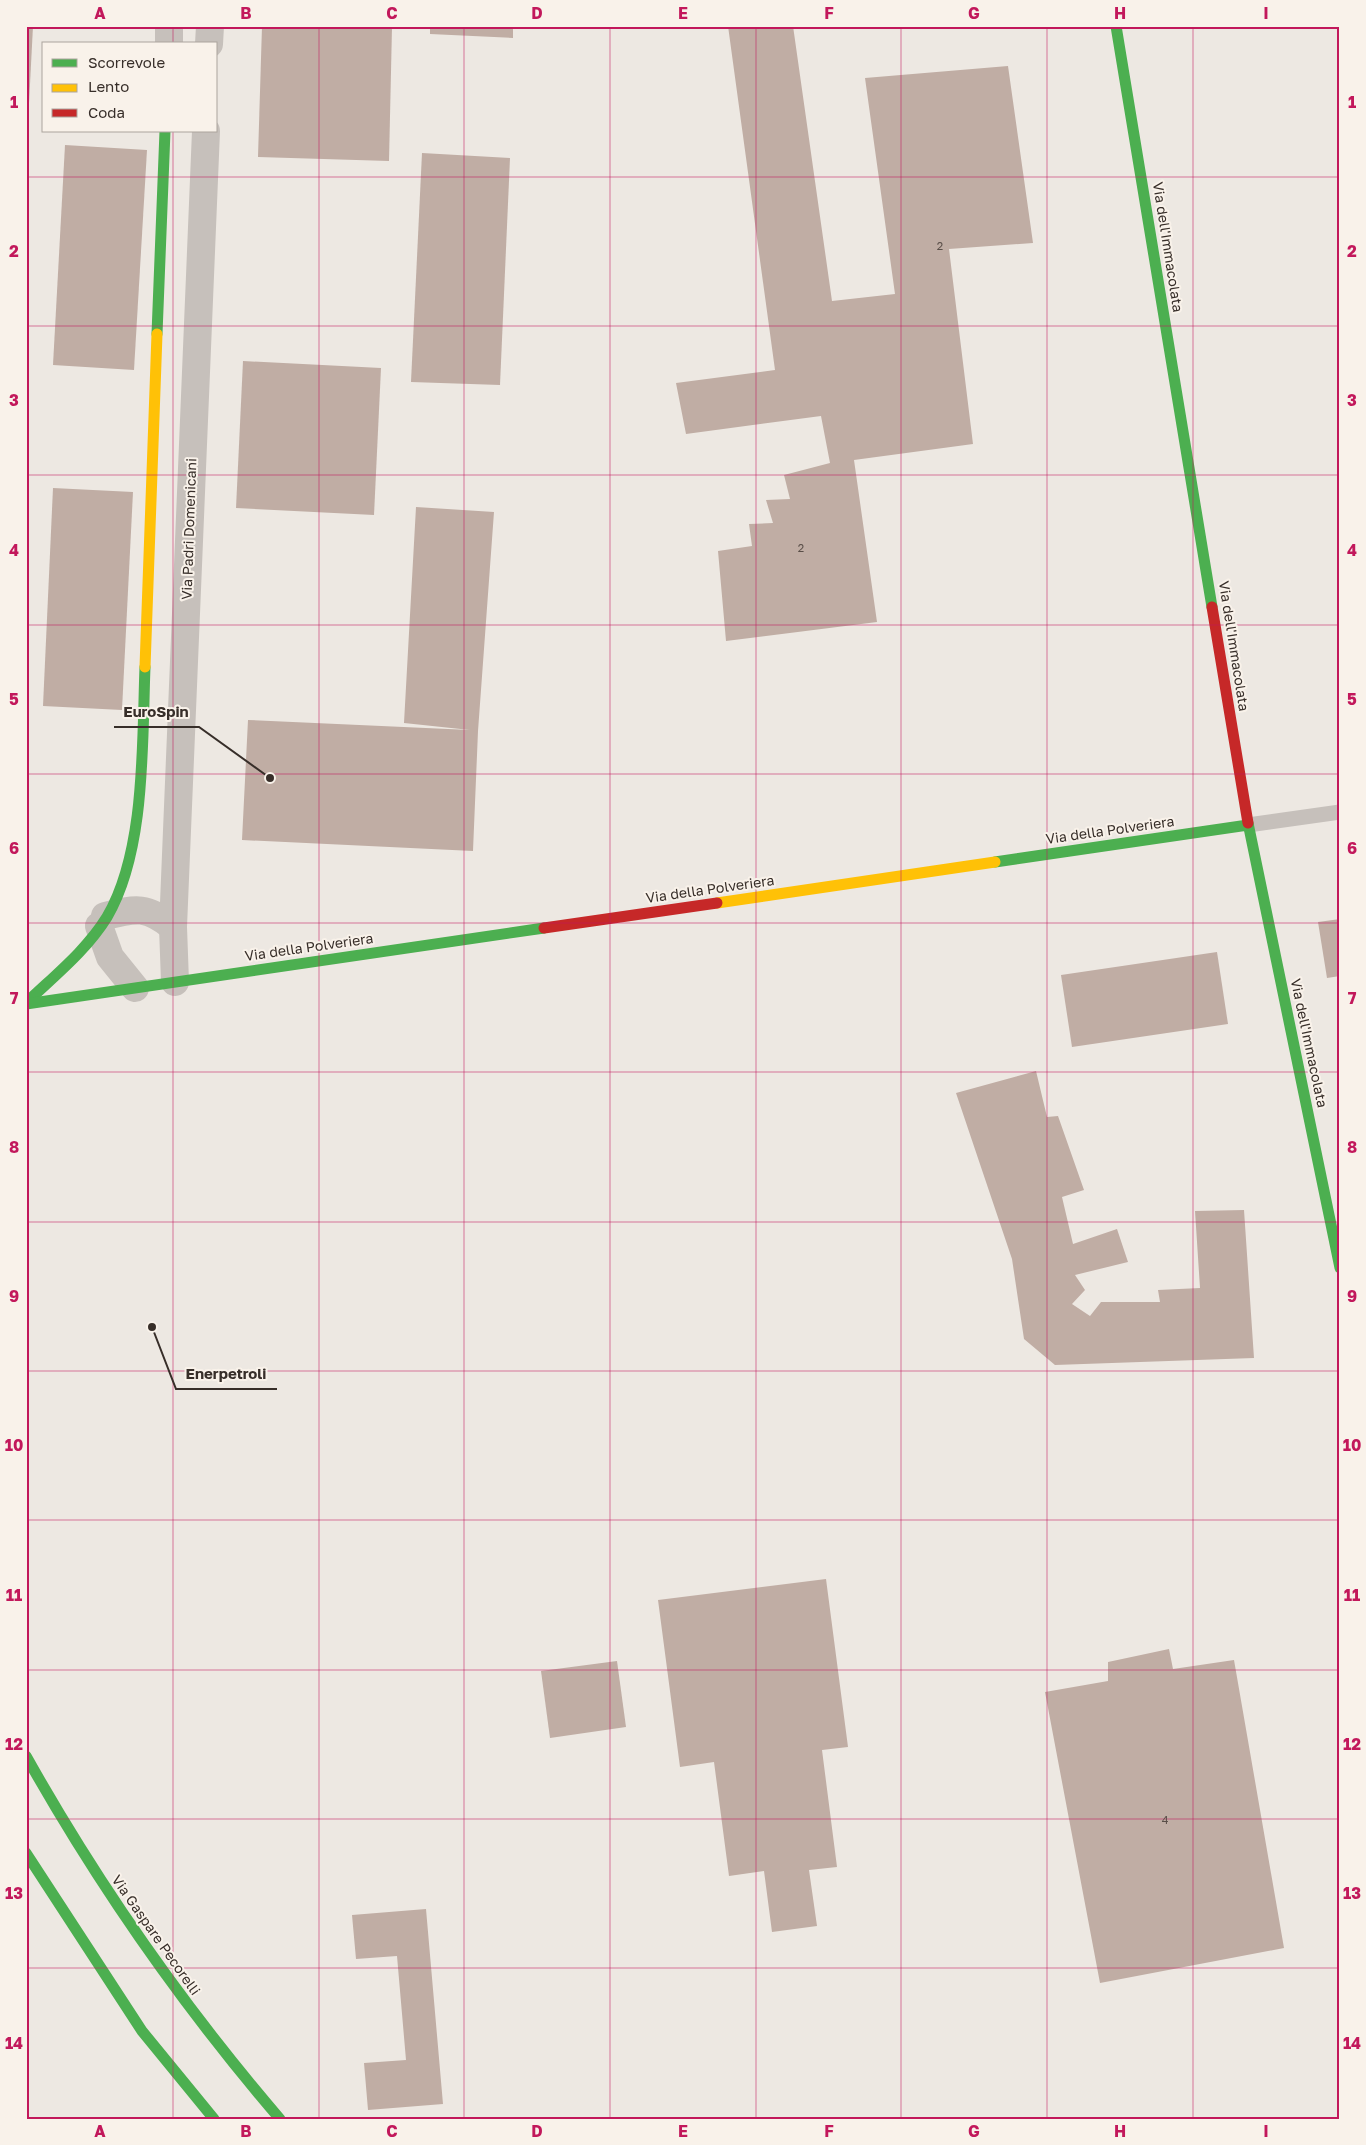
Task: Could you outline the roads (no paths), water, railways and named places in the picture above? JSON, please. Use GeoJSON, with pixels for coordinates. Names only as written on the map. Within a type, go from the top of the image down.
{"type":"FeatureCollection","features":[{"type":"Feature","properties":{"kind":"street"},"geometry":{"type":"LineString","coordinates":[[169,26],[169,42]]}},
{"type":"Feature","properties":{"kind":"street"},"geometry":{"type":"LineString","coordinates":[[209,42],[210,26]]}},
{"type":"Feature","properties":{"kind":"street","name":"Via dell'Immacolata"},"geometry":{"type":"LineString","coordinates":[[1116,26],[1248,825],[1340,1268]]}},
{"type":"Feature","properties":{"kind":"street"},"geometry":{"type":"LineString","coordinates":[[26,1003],[94,934],[119,892],[133,841],[141,767],[166,132]]}},
{"type":"Feature","properties":{"kind":"street","name":"Via Padri Domenicani"},"geometry":{"type":"LineString","coordinates":[[175,982],[173,927],[206,132]]}},
{"type":"Feature","properties":{"kind":"street","name":"Via della Polveriera"},"geometry":{"type":"LineString","coordinates":[[175,982],[1248,825]]}},
{"type":"Feature","properties":{"kind":"street"},"geometry":{"type":"LineString","coordinates":[[102,921],[131,909],[156,913],[173,927]]}},
{"type":"Feature","properties":{"kind":"street"},"geometry":{"type":"LineString","coordinates":[[102,921],[110,956],[135,988]]}},
{"type":"Feature","properties":{"kind":"street"},"geometry":{"type":"LineString","coordinates":[[26,1003],[175,982]]}},
{"type":"Feature","properties":{"kind":"street","name":"Via Gaspare Pecorelli"},"geometry":{"type":"LineString","coordinates":[[26,1756],[53,1806],[116,1908],[228,2060],[280,2119]]}},
{"type":"Feature","properties":{"kind":"street"},"geometry":{"type":"LineString","coordinates":[[26,1853],[142,2031],[214,2119]]}},
{"type":"Feature","properties":{"kind":"lane"},"geometry":{"type":"LineString","coordinates":[[1248,825],[1340,812]]}},
{"type":"Feature","properties":{"kind":"place","name":"EuroSpin"},"geometry":{"type":"Point","coordinates":[270,778]}},
{"type":"Feature","properties":{"kind":"place","name":"Enerpetroli"},"geometry":{"type":"Point","coordinates":[152,1327]}}]}
